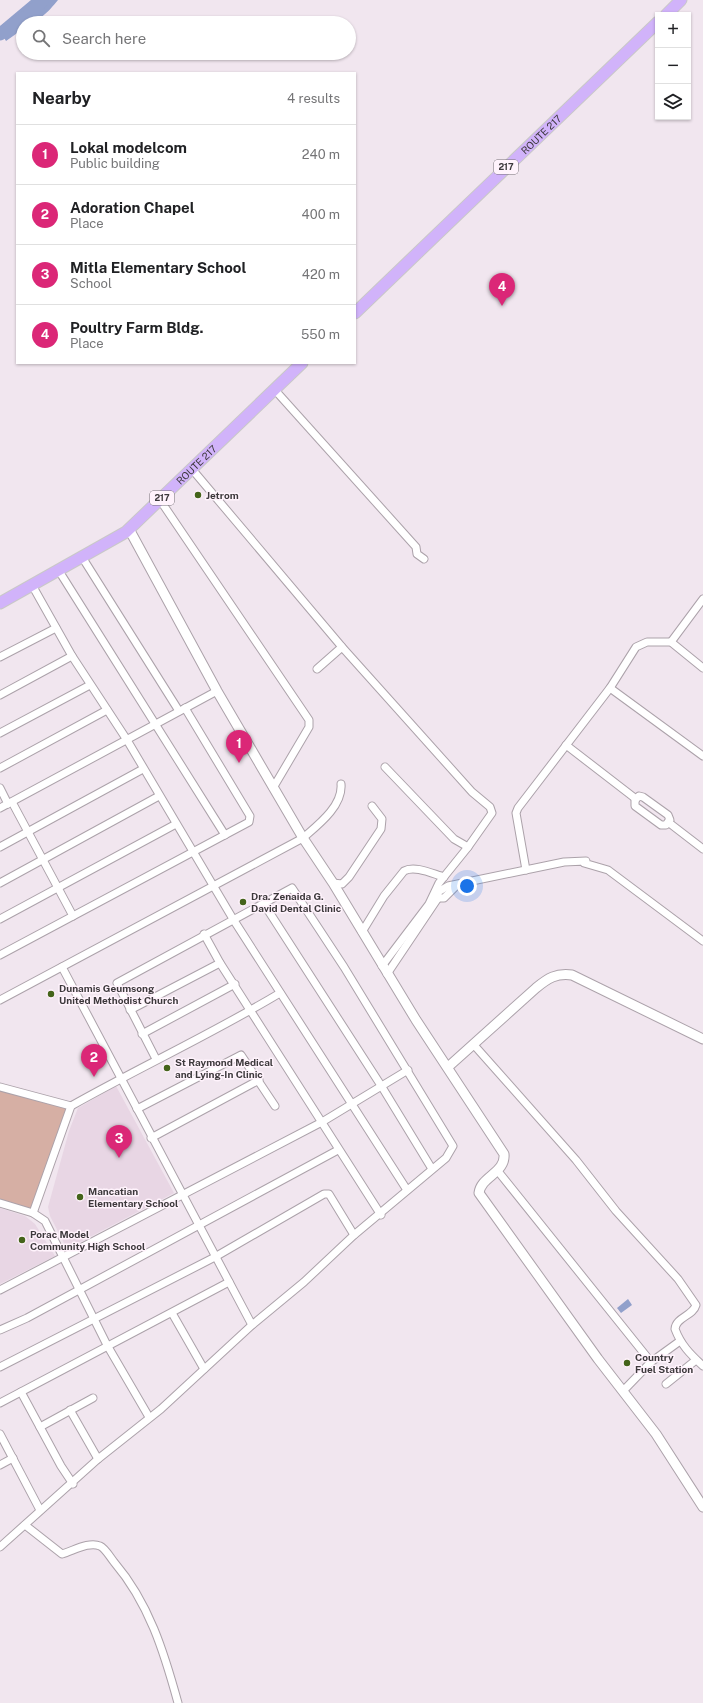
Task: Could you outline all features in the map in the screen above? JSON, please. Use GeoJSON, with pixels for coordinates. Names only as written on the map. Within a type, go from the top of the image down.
{"type":"FeatureCollection","features":[{"type":"Feature","properties":{"kind":"main road"},"geometry":{"type":"LineString","coordinates":[[669,12],[681,0]]}},
{"type":"Feature","properties":{"kind":"main road","name":"ROUTE 217"},"geometry":{"type":"LineString","coordinates":[[356,312],[655,25]]}},
{"type":"Feature","properties":{"kind":"main road","name":"ROUTE 217"},"geometry":{"type":"LineString","coordinates":[[0,603],[59,571],[113,540],[129,529],[301,364]]}},
{"type":"Feature","properties":{"kind":"street"},"geometry":{"type":"LineString","coordinates":[[274,389],[416,547],[417,554],[424,560]]}},
{"type":"Feature","properties":{"kind":"street"},"geometry":{"type":"LineString","coordinates":[[191,468],[342,648],[472,792],[490,807],[492,813],[444,877],[432,895],[429,904],[384,970]]}},
{"type":"Feature","properties":{"kind":"street"},"geometry":{"type":"LineString","coordinates":[[160,500],[309,720],[309,727],[273,788]]}},
{"type":"Feature","properties":{"kind":"street"},"geometry":{"type":"LineString","coordinates":[[129,529],[217,691],[273,788],[384,970],[504,1154],[504,1160],[497,1170],[481,1186],[479,1193],[548,1290],[656,1434],[703,1507]]}},
{"type":"Feature","properties":{"kind":"street"},"geometry":{"type":"LineString","coordinates":[[0,956],[249,822],[250,816],[82,557]]}},
{"type":"Feature","properties":{"kind":"street"},"geometry":{"type":"LineString","coordinates":[[59,571],[225,835]]}},
{"type":"Feature","properties":{"kind":"street"},"geometry":{"type":"LineString","coordinates":[[32,585],[72,656],[126,740],[233,919],[407,1190]]}},
{"type":"Feature","properties":{"kind":"street"},"geometry":{"type":"LineString","coordinates":[[671,642],[703,599]]}},
{"type":"Feature","properties":{"kind":"street"},"geometry":{"type":"LineString","coordinates":[[0,657],[56,628]]}},
{"type":"Feature","properties":{"kind":"street"},"geometry":{"type":"LineString","coordinates":[[526,870],[516,814],[518,808],[610,688],[636,647],[647,642],[671,642],[703,668]]}},
{"type":"Feature","properties":{"kind":"street"},"geometry":{"type":"LineString","coordinates":[[317,670],[342,648]]}},
{"type":"Feature","properties":{"kind":"street"},"geometry":{"type":"LineString","coordinates":[[0,695],[72,656]]}},
{"type":"Feature","properties":{"kind":"street"},"geometry":{"type":"LineString","coordinates":[[0,733],[90,685]]}},
{"type":"Feature","properties":{"kind":"street"},"geometry":{"type":"LineString","coordinates":[[610,688],[703,756]]}},
{"type":"Feature","properties":{"kind":"street"},"geometry":{"type":"LineString","coordinates":[[0,808],[217,691]]}},
{"type":"Feature","properties":{"kind":"street"},"geometry":{"type":"LineString","coordinates":[[0,768],[107,710]]}},
{"type":"Feature","properties":{"kind":"street"},"geometry":{"type":"LineString","coordinates":[[566,745],[636,799]]}},
{"type":"Feature","properties":{"kind":"street"},"geometry":{"type":"LineString","coordinates":[[385,767],[454,839],[468,847]]}},
{"type":"Feature","properties":{"kind":"street"},"geometry":{"type":"LineString","coordinates":[[0,847],[143,769]]}},
{"type":"Feature","properties":{"kind":"street"},"geometry":{"type":"LineString","coordinates":[[0,1000],[303,838],[322,821],[340,798],[341,784]]}},
{"type":"Feature","properties":{"kind":"street"},"geometry":{"type":"LineString","coordinates":[[0,788],[44,860],[73,916]]}},
{"type":"Feature","properties":{"kind":"street"},"geometry":{"type":"LineString","coordinates":[[0,883],[159,796]]}},
{"type":"Feature","properties":{"kind":"street"},"geometry":{"type":"LineString","coordinates":[[639,796],[643,797],[668,815],[670,818],[668,822],[662,826],[635,806],[636,799],[639,796]]}},
{"type":"Feature","properties":{"kind":"street"},"geometry":{"type":"LineString","coordinates":[[332,883],[342,884],[349,877],[381,829],[382,819],[372,806]]}},
{"type":"Feature","properties":{"kind":"street"},"geometry":{"type":"LineString","coordinates":[[668,822],[703,849]]}},
{"type":"Feature","properties":{"kind":"street"},"geometry":{"type":"LineString","coordinates":[[0,919],[176,824]]}},
{"type":"Feature","properties":{"kind":"street"},"geometry":{"type":"LineString","coordinates":[[384,970],[438,898],[444,898],[457,885],[564,862],[586,861],[584,863],[608,870],[703,941]]}},
{"type":"Feature","properties":{"kind":"street"},"geometry":{"type":"LineString","coordinates":[[362,932],[384,896],[408,868],[444,877]]}},
{"type":"Feature","properties":{"kind":"street"},"geometry":{"type":"LineString","coordinates":[[0,1547],[40,1510],[73,1484],[98,1459],[160,1409],[252,1325],[304,1282],[354,1235],[380,1215],[407,1190],[446,1158],[453,1146],[408,1070],[292,888],[118,981],[117,984],[156,1059]]}},
{"type":"Feature","properties":{"kind":"street"},"geometry":{"type":"LineString","coordinates":[[264,904],[382,1087],[432,1169]]}},
{"type":"Feature","properties":{"kind":"street"},"geometry":{"type":"LineString","coordinates":[[204,934],[220,963],[252,1010],[380,1215]]}},
{"type":"Feature","properties":{"kind":"street"},"geometry":{"type":"LineString","coordinates":[[130,1010],[220,963]]}},
{"type":"Feature","properties":{"kind":"street"},"geometry":{"type":"LineString","coordinates":[[62,967],[214,1257],[252,1325]]}},
{"type":"Feature","properties":{"kind":"street"},"geometry":{"type":"LineString","coordinates":[[448,1067],[536,988],[549,978],[561,974],[572,975],[703,1039]]}},
{"type":"Feature","properties":{"kind":"street"},"geometry":{"type":"LineString","coordinates":[[142,1034],[234,984]]}},
{"type":"Feature","properties":{"kind":"street"},"geometry":{"type":"LineString","coordinates":[[33,1213],[71,1106],[121,1077],[252,1010],[280,993]]}},
{"type":"Feature","properties":{"kind":"street"},"geometry":{"type":"LineString","coordinates":[[474,1045],[576,1160],[616,1211],[678,1279],[696,1305],[695,1310],[675,1326],[680,1341],[703,1366]]}},
{"type":"Feature","properties":{"kind":"street"},"geometry":{"type":"LineString","coordinates":[[137,1109],[240,1055],[243,1056],[275,1106]]}},
{"type":"Feature","properties":{"kind":"street"},"geometry":{"type":"LineString","coordinates":[[0,1290],[322,1122],[408,1070]]}},
{"type":"Feature","properties":{"kind":"street"},"geometry":{"type":"LineString","coordinates":[[151,1138],[259,1080]]}},
{"type":"Feature","properties":{"kind":"street"},"geometry":{"type":"LineString","coordinates":[[0,1087],[71,1106]]}},
{"type":"Feature","properties":{"kind":"street"},"geometry":{"type":"LineString","coordinates":[[0,1330],[27,1318],[338,1150]]}},
{"type":"Feature","properties":{"kind":"street"},"geometry":{"type":"LineString","coordinates":[[497,1170],[651,1362]]}},
{"type":"Feature","properties":{"kind":"street"},"geometry":{"type":"LineString","coordinates":[[0,1367],[214,1257],[327,1194],[329,1194],[354,1235]]}},
{"type":"Feature","properties":{"kind":"street"},"geometry":{"type":"LineString","coordinates":[[0,1203],[33,1213],[45,1220],[95,1318],[107,1345],[149,1417]]}},
{"type":"Feature","properties":{"kind":"street"},"geometry":{"type":"LineString","coordinates":[[0,1403],[107,1345],[172,1313],[229,1282]]}},
{"type":"Feature","properties":{"kind":"street"},"geometry":{"type":"LineString","coordinates":[[172,1313],[204,1369]]}},
{"type":"Feature","properties":{"kind":"street"},"geometry":{"type":"LineString","coordinates":[[623,1391],[651,1362],[680,1341]]}},
{"type":"Feature","properties":{"kind":"street"},"geometry":{"type":"LineString","coordinates":[[666,1384],[696,1360]]}},
{"type":"Feature","properties":{"kind":"street"},"geometry":{"type":"LineString","coordinates":[[21,1392],[73,1484]]}},
{"type":"Feature","properties":{"kind":"street"},"geometry":{"type":"LineString","coordinates":[[40,1427],[93,1398]]}},
{"type":"Feature","properties":{"kind":"street"},"geometry":{"type":"LineString","coordinates":[[70,1410],[98,1459]]}},
{"type":"Feature","properties":{"kind":"street"},"geometry":{"type":"LineString","coordinates":[[0,1434],[40,1510]]}},
{"type":"Feature","properties":{"kind":"street"},"geometry":{"type":"LineString","coordinates":[[0,1465],[13,1458]]}},
{"type":"Feature","properties":{"kind":"street"},"geometry":{"type":"LineString","coordinates":[[25,1525],[62,1554],[92,1544],[102,1546],[127,1577],[153,1625],[166,1660],[178,1703]]}},
{"type":"Feature","properties":{"kind":"shaded area"},"geometry":{"type":"Polygon","coordinates":[[[116,1086],[174,1193],[67,1249],[50,1216],[48,1207],[69,1131],[78,1108],[116,1086]]]}},
{"type":"Feature","properties":{"kind":"shaded area"},"geometry":{"type":"Polygon","coordinates":[[[0,1087],[71,1106],[33,1213],[0,1203],[0,1087]]]}},
{"type":"Feature","properties":{"kind":"shaded area","name":"Porac Model Community High School"},"geometry":{"type":"Polygon","coordinates":[[[0,1208],[25,1216],[35,1224],[55,1256],[0,1284],[0,1208]]]}},
{"type":"Feature","properties":{"kind":"water"},"geometry":{"type":"Polygon","coordinates":[[[31,0],[58,0],[43,16],[16,16],[16,34],[6,41],[0,31],[0,26],[31,0]]]}},
{"type":"Feature","properties":{"kind":"water"},"geometry":{"type":"Polygon","coordinates":[[[628,1299],[632,1305],[621,1313],[617,1308],[628,1299]]]}},
{"type":"Feature","properties":{"kind":"waterway"},"geometry":{"type":"LineString","coordinates":[[27,16],[43,0]]}},
{"type":"Feature","properties":{"kind":"waterway"},"geometry":{"type":"LineString","coordinates":[[0,34],[16,24]]}},
{"type":"Feature","properties":{"kind":"place","name":"Poultry Farm Bldg."},"geometry":{"type":"Point","coordinates":[502,306]}},
{"type":"Feature","properties":{"kind":"place","name":"Jetrom"},"geometry":{"type":"Point","coordinates":[198,495]}},
{"type":"Feature","properties":{"kind":"place","name":"Lokal modelcom"},"geometry":{"type":"Point","coordinates":[239,763]}},
{"type":"Feature","properties":{"kind":"place","name":"Dra. Zenaida G. David Dental Clinic"},"geometry":{"type":"Point","coordinates":[243,902]}},
{"type":"Feature","properties":{"kind":"place","name":"Dunamis Geumsong United Methodist Church"},"geometry":{"type":"Point","coordinates":[51,994]}},
{"type":"Feature","properties":{"kind":"place","name":"St Raymond Medical and Lying-In Clinic"},"geometry":{"type":"Point","coordinates":[167,1068]}},
{"type":"Feature","properties":{"kind":"place","name":"Adoration Chapel"},"geometry":{"type":"Point","coordinates":[94,1077]}},
{"type":"Feature","properties":{"kind":"place","name":"Mitla Elementary School"},"geometry":{"type":"Point","coordinates":[119,1158]}},
{"type":"Feature","properties":{"kind":"place","name":"Mancatian Elementary School"},"geometry":{"type":"Point","coordinates":[80,1197]}},
{"type":"Feature","properties":{"kind":"place","name":"Porac Model Community High School"},"geometry":{"type":"Point","coordinates":[22,1240]}},
{"type":"Feature","properties":{"kind":"place","name":"Country Fuel Station"},"geometry":{"type":"Point","coordinates":[627,1363]}}]}
